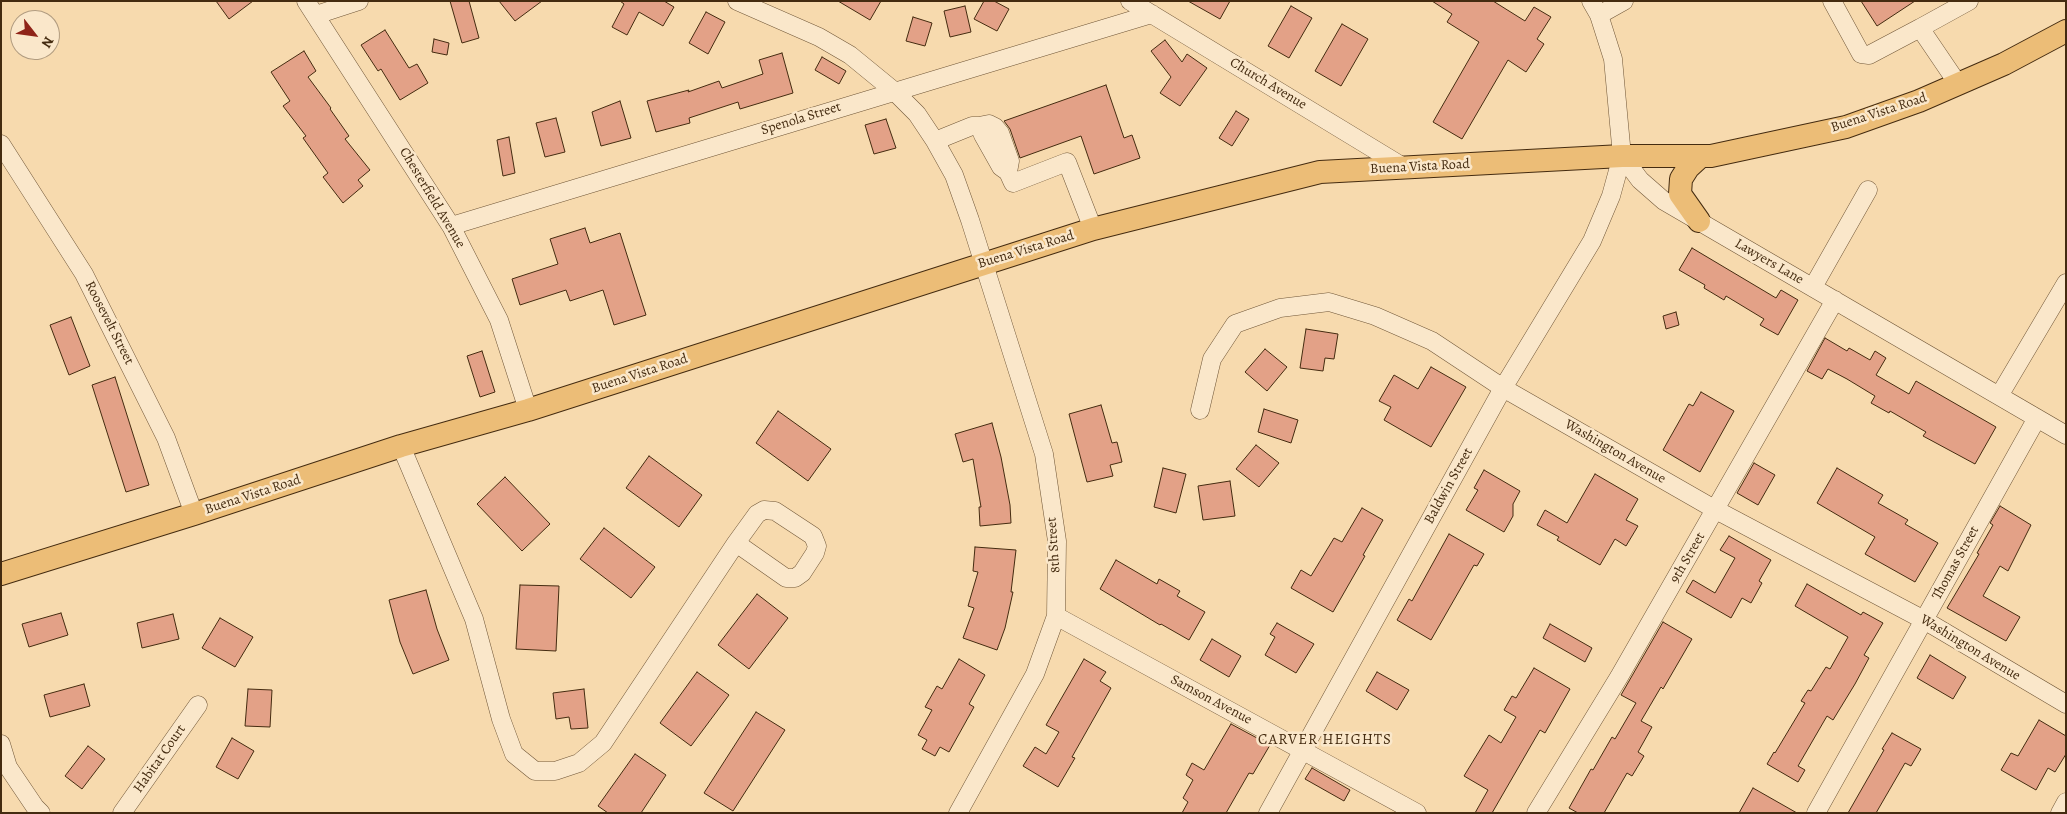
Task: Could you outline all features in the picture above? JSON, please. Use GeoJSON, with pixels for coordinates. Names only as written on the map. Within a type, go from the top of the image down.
{"type":"FeatureCollection","features":[{"type":"Feature","properties":{"kind":"main road","name":"Buena Vista Road"},"geometry":{"type":"LineString","coordinates":[[1,574],[194,514],[401,446],[528,410],[1093,229],[1320,172],[1622,156],[1711,156],[1846,126],[1920,101],[2004,64],[2066,31]]}},
{"type":"Feature","properties":{"kind":"main road"},"geometry":{"type":"LineString","coordinates":[[1700,221],[1680,194],[1681,179],[1688,168],[1701,156]]}},
{"type":"Feature","properties":{"kind":"street"},"geometry":{"type":"LineString","coordinates":[[311,8],[359,1]]}},
{"type":"Feature","properties":{"kind":"street","name":"8th Street"},"geometry":{"type":"LineString","coordinates":[[737,1],[819,37],[850,55],[894,91],[917,114],[954,175],[1044,454],[1057,541],[1056,616],[1035,674],[958,813]]}},
{"type":"Feature","properties":{"kind":"street","name":"Church Avenue"},"geometry":{"type":"LineString","coordinates":[[1130,1],[1405,168]]}},
{"type":"Feature","properties":{"kind":"street"},"geometry":{"type":"LineString","coordinates":[[1622,156],[1613,59],[1595,8],[1624,1]]}},
{"type":"Feature","properties":{"kind":"street"},"geometry":{"type":"LineString","coordinates":[[1832,1],[1862,54],[1869,55],[1969,1]]}},
{"type":"Feature","properties":{"kind":"street","name":"Chesterfield Avenue"},"geometry":{"type":"LineString","coordinates":[[311,8],[451,226],[499,320],[528,410]]}},
{"type":"Feature","properties":{"kind":"street","name":"Spenola Street"},"geometry":{"type":"LineString","coordinates":[[451,226],[1152,14]]}},
{"type":"Feature","properties":{"kind":"street"},"geometry":{"type":"LineString","coordinates":[[1920,28],[1958,84]]}},
{"type":"Feature","properties":{"kind":"street"},"geometry":{"type":"LineString","coordinates":[[935,141],[972,126],[979,126],[1001,167],[1008,172],[1013,183],[1068,162],[1093,229]]}},
{"type":"Feature","properties":{"kind":"street","name":"Roosevelt Street"},"geometry":{"type":"LineString","coordinates":[[1,144],[84,274],[166,438],[194,514]]}},
{"type":"Feature","properties":{"kind":"street","name":"Lawyers Lane"},"geometry":{"type":"LineString","coordinates":[[1622,156],[1640,180],[1664,201],[2066,434]]}},
{"type":"Feature","properties":{"kind":"street","name":"Baldwin Street"},"geometry":{"type":"LineString","coordinates":[[1268,813],[1503,388],[1592,240],[1612,196],[1622,156]]}},
{"type":"Feature","properties":{"kind":"street"},"geometry":{"type":"LineString","coordinates":[[1813,287],[1868,190]]}},
{"type":"Feature","properties":{"kind":"street"},"geometry":{"type":"LineString","coordinates":[[1998,396],[2066,283]]}},
{"type":"Feature","properties":{"kind":"street","name":"9th Street"},"geometry":{"type":"LineString","coordinates":[[1536,813],[1619,678],[1835,300]]}},
{"type":"Feature","properties":{"kind":"street","name":"Washington Avenue"},"geometry":{"type":"LineString","coordinates":[[1200,410],[1212,359],[1235,324],[1280,308],[1329,302],[1375,316],[1432,341],[1503,388],[1716,510],[1924,620],[2066,704]]}},
{"type":"Feature","properties":{"kind":"street","name":"Thomas Street"},"geometry":{"type":"LineString","coordinates":[[1816,813],[2038,418]]}},
{"type":"Feature","properties":{"kind":"street"},"geometry":{"type":"LineString","coordinates":[[401,446],[474,619],[501,719],[514,754],[535,771],[555,771],[579,763],[603,743],[736,543],[757,514],[764,510],[775,511],[813,536],[817,546],[815,553],[802,574],[795,578],[786,578],[736,543]]}},
{"type":"Feature","properties":{"kind":"street","name":"Samson Avenue"},"geometry":{"type":"LineString","coordinates":[[1056,616],[1418,813]]}},
{"type":"Feature","properties":{"kind":"street","name":"Habitat Court"},"geometry":{"type":"LineString","coordinates":[[122,813],[198,705]]}},
{"type":"Feature","properties":{"kind":"street"},"geometry":{"type":"LineString","coordinates":[[1,744],[8,767],[35,808],[41,813]]}},
{"type":"Feature","properties":{"kind":"street"},"geometry":{"type":"LineString","coordinates":[[2060,813],[2066,802]]}},
{"type":"Feature","properties":{"kind":"building"},"geometry":{"type":"Polygon","coordinates":[[[216,1],[253,1],[229,19],[216,1]]]}},
{"type":"Feature","properties":{"kind":"building"},"geometry":{"type":"Polygon","coordinates":[[[450,1],[469,1],[479,38],[462,43],[450,1]]]}},
{"type":"Feature","properties":{"kind":"building"},"geometry":{"type":"Polygon","coordinates":[[[499,1],[542,1],[515,21],[499,1]]]}},
{"type":"Feature","properties":{"kind":"building"},"geometry":{"type":"Polygon","coordinates":[[[620,1],[664,1],[674,7],[663,26],[639,12],[627,35],[612,27],[624,4],[620,1]]]}},
{"type":"Feature","properties":{"kind":"building"},"geometry":{"type":"Polygon","coordinates":[[[838,1],[881,1],[870,20],[838,1]]]}},
{"type":"Feature","properties":{"kind":"building"},"geometry":{"type":"Polygon","coordinates":[[[984,1],[994,1],[1009,9],[997,31],[974,19],[984,1]]]}},
{"type":"Feature","properties":{"kind":"building"},"geometry":{"type":"Polygon","coordinates":[[[1188,1],[1230,1],[1220,19],[1188,1]]]}},
{"type":"Feature","properties":{"kind":"building"},"geometry":{"type":"Polygon","coordinates":[[[1432,1],[1493,1],[1525,21],[1534,7],[1551,17],[1537,39],[1544,44],[1526,72],[1508,60],[1462,139],[1433,122],[1479,42],[1447,22],[1452,14],[1432,1]]]}},
{"type":"Feature","properties":{"kind":"building"},"geometry":{"type":"Polygon","coordinates":[[[1861,1],[1915,1],[1877,26],[1861,1]]]}},
{"type":"Feature","properties":{"kind":"building"},"geometry":{"type":"Polygon","coordinates":[[[965,6],[971,32],[950,37],[944,11],[965,6]]]}},
{"type":"Feature","properties":{"kind":"building"},"geometry":{"type":"Polygon","coordinates":[[[1291,6],[1312,18],[1289,58],[1268,46],[1291,6]]]}},
{"type":"Feature","properties":{"kind":"building"},"geometry":{"type":"Polygon","coordinates":[[[706,12],[725,22],[708,54],[689,43],[706,12]]]}},
{"type":"Feature","properties":{"kind":"building"},"geometry":{"type":"Polygon","coordinates":[[[913,17],[932,23],[925,46],[906,41],[913,17]]]}},
{"type":"Feature","properties":{"kind":"building"},"geometry":{"type":"Polygon","coordinates":[[[1342,24],[1368,39],[1341,86],[1315,71],[1342,24]]]}},
{"type":"Feature","properties":{"kind":"building"},"geometry":{"type":"Polygon","coordinates":[[[385,30],[409,68],[417,64],[428,83],[400,100],[381,69],[378,71],[361,45],[385,30]]]}},
{"type":"Feature","properties":{"kind":"building"},"geometry":{"type":"Polygon","coordinates":[[[434,39],[449,43],[447,55],[432,52],[434,39]]]}},
{"type":"Feature","properties":{"kind":"building"},"geometry":{"type":"Polygon","coordinates":[[[1165,40],[1182,62],[1187,54],[1207,68],[1180,106],[1160,93],[1171,77],[1151,51],[1165,40]]]}},
{"type":"Feature","properties":{"kind":"building"},"geometry":{"type":"Polygon","coordinates":[[[304,51],[316,71],[308,77],[349,136],[345,139],[370,170],[358,180],[363,186],[343,203],[323,177],[328,173],[303,138],[306,136],[283,106],[290,101],[271,72],[304,51]]]}},
{"type":"Feature","properties":{"kind":"building"},"geometry":{"type":"Polygon","coordinates":[[[782,53],[793,93],[740,109],[738,102],[689,118],[690,123],[656,132],[647,101],[689,90],[688,92],[719,81],[722,88],[763,74],[759,60],[782,53]]]}},
{"type":"Feature","properties":{"kind":"building"},"geometry":{"type":"Polygon","coordinates":[[[822,57],[846,71],[839,84],[815,70],[822,57]]]}},
{"type":"Feature","properties":{"kind":"building"},"geometry":{"type":"Polygon","coordinates":[[[1106,85],[1124,138],[1132,135],[1140,158],[1094,174],[1081,136],[1020,158],[1010,129],[1004,121],[1106,85]]]}},
{"type":"Feature","properties":{"kind":"building"},"geometry":{"type":"Polygon","coordinates":[[[620,101],[631,138],[601,146],[592,112],[620,101]]]}},
{"type":"Feature","properties":{"kind":"building"},"geometry":{"type":"Polygon","coordinates":[[[1236,111],[1249,119],[1232,146],[1219,138],[1236,111]]]}},
{"type":"Feature","properties":{"kind":"building"},"geometry":{"type":"Polygon","coordinates":[[[556,118],[565,152],[545,157],[536,123],[556,118]]]}},
{"type":"Feature","properties":{"kind":"building"},"geometry":{"type":"Polygon","coordinates":[[[886,119],[896,148],[874,154],[865,125],[886,119]]]}},
{"type":"Feature","properties":{"kind":"building"},"geometry":{"type":"Polygon","coordinates":[[[509,137],[515,173],[503,176],[497,140],[509,137]]]}},
{"type":"Feature","properties":{"kind":"building"},"geometry":{"type":"Polygon","coordinates":[[[585,228],[590,243],[620,233],[646,315],[614,325],[603,290],[570,301],[566,290],[520,305],[512,279],[558,264],[550,239],[585,228]]]}},
{"type":"Feature","properties":{"kind":"building"},"geometry":{"type":"Polygon","coordinates":[[[1692,248],[1776,298],[1781,290],[1798,300],[1778,335],[1760,325],[1764,319],[1726,296],[1724,300],[1704,288],[1705,285],[1679,270],[1692,248]]]}},
{"type":"Feature","properties":{"kind":"building"},"geometry":{"type":"Polygon","coordinates":[[[1676,312],[1679,325],[1666,329],[1663,316],[1676,312]]]}},
{"type":"Feature","properties":{"kind":"building"},"geometry":{"type":"Polygon","coordinates":[[[71,317],[90,366],[69,375],[50,325],[71,317]]]}},
{"type":"Feature","properties":{"kind":"building"},"geometry":{"type":"Polygon","coordinates":[[[1306,329],[1338,334],[1334,359],[1325,358],[1323,371],[1300,368],[1306,329]]]}},
{"type":"Feature","properties":{"kind":"building"},"geometry":{"type":"Polygon","coordinates":[[[1825,338],[1847,351],[1849,348],[1870,360],[1875,351],[1886,358],[1876,375],[1909,394],[1916,381],[1996,427],[1975,464],[1923,436],[1926,432],[1890,411],[1889,413],[1871,403],[1875,396],[1847,379],[1828,369],[1822,379],[1807,371],[1825,338]]]}},
{"type":"Feature","properties":{"kind":"building"},"geometry":{"type":"Polygon","coordinates":[[[1265,349],[1287,367],[1267,391],[1245,372],[1265,349]]]}},
{"type":"Feature","properties":{"kind":"building"},"geometry":{"type":"Polygon","coordinates":[[[482,351],[495,392],[480,397],[467,356],[482,351]]]}},
{"type":"Feature","properties":{"kind":"building"},"geometry":{"type":"Polygon","coordinates":[[[1431,367],[1466,387],[1431,447],[1384,420],[1391,407],[1379,401],[1394,375],[1418,389],[1431,367]]]}},
{"type":"Feature","properties":{"kind":"building"},"geometry":{"type":"Polygon","coordinates":[[[115,377],[149,485],[126,492],[92,385],[115,377]]]}},
{"type":"Feature","properties":{"kind":"building"},"geometry":{"type":"Polygon","coordinates":[[[1701,392],[1734,411],[1700,472],[1663,450],[1689,404],[1693,406],[1701,392]]]}},
{"type":"Feature","properties":{"kind":"building"},"geometry":{"type":"Polygon","coordinates":[[[1101,405],[1112,443],[1117,442],[1122,462],[1110,465],[1113,476],[1087,482],[1069,414],[1101,405]]]}},
{"type":"Feature","properties":{"kind":"building"},"geometry":{"type":"Polygon","coordinates":[[[1264,409],[1298,420],[1291,443],[1258,432],[1264,409]]]}},
{"type":"Feature","properties":{"kind":"building"},"geometry":{"type":"Polygon","coordinates":[[[778,411],[831,449],[808,481],[756,443],[778,411]]]}},
{"type":"Feature","properties":{"kind":"building"},"geometry":{"type":"Polygon","coordinates":[[[992,423],[1001,457],[1010,505],[1011,523],[980,526],[979,507],[981,507],[973,459],[963,462],[955,434],[992,423]]]}},
{"type":"Feature","properties":{"kind":"building"},"geometry":{"type":"Polygon","coordinates":[[[1256,445],[1279,463],[1259,487],[1236,469],[1256,445]]]}},
{"type":"Feature","properties":{"kind":"building"},"geometry":{"type":"Polygon","coordinates":[[[649,456],[702,495],[679,527],[626,488],[649,456]]]}},
{"type":"Feature","properties":{"kind":"building"},"geometry":{"type":"Polygon","coordinates":[[[1754,463],[1775,475],[1758,505],[1737,493],[1754,463]]]}},
{"type":"Feature","properties":{"kind":"building"},"geometry":{"type":"Polygon","coordinates":[[[1163,468],[1186,474],[1176,513],[1154,507],[1163,468]]]}},
{"type":"Feature","properties":{"kind":"building"},"geometry":{"type":"Polygon","coordinates":[[[1837,468],[1883,495],[1878,503],[1908,520],[1905,524],[1938,543],[1915,582],[1865,554],[1875,537],[1817,503],[1837,468]]]}},
{"type":"Feature","properties":{"kind":"building"},"geometry":{"type":"Polygon","coordinates":[[[1484,470],[1520,491],[1513,504],[1513,516],[1504,532],[1466,510],[1478,490],[1474,488],[1484,470]]]}},
{"type":"Feature","properties":{"kind":"building"},"geometry":{"type":"Polygon","coordinates":[[[1595,474],[1638,499],[1626,520],[1638,526],[1626,546],[1615,539],[1600,565],[1557,540],[1559,537],[1537,525],[1545,510],[1567,523],[1595,474]]]}},
{"type":"Feature","properties":{"kind":"building"},"geometry":{"type":"Polygon","coordinates":[[[505,477],[550,524],[522,551],[477,504],[505,477]]]}},
{"type":"Feature","properties":{"kind":"building"},"geometry":{"type":"Polygon","coordinates":[[[1230,481],[1235,516],[1203,520],[1198,486],[1230,481]]]}},
{"type":"Feature","properties":{"kind":"building"},"geometry":{"type":"Polygon","coordinates":[[[2000,506],[2031,525],[2008,571],[2000,566],[1983,596],[2020,617],[2006,641],[1947,608],[1979,554],[1977,553],[1993,525],[1990,523],[2000,506]]]}},
{"type":"Feature","properties":{"kind":"building"},"geometry":{"type":"Polygon","coordinates":[[[1362,508],[1383,520],[1333,612],[1291,588],[1301,570],[1311,576],[1334,538],[1342,542],[1362,508]]]}},
{"type":"Feature","properties":{"kind":"building"},"geometry":{"type":"Polygon","coordinates":[[[604,528],[655,567],[631,598],[580,559],[604,528]]]}},
{"type":"Feature","properties":{"kind":"building"},"geometry":{"type":"Polygon","coordinates":[[[1449,534],[1484,554],[1477,566],[1474,565],[1431,640],[1397,620],[1409,599],[1412,601],[1449,534]]]}},
{"type":"Feature","properties":{"kind":"building"},"geometry":{"type":"Polygon","coordinates":[[[1729,536],[1771,560],[1759,581],[1762,583],[1751,603],[1742,598],[1731,618],[1686,592],[1693,580],[1715,593],[1735,558],[1720,550],[1729,536]]]}},
{"type":"Feature","properties":{"kind":"building"},"geometry":{"type":"Polygon","coordinates":[[[975,547],[1016,550],[1011,592],[1013,592],[1005,628],[997,650],[963,638],[974,608],[968,606],[978,572],[973,571],[975,547]]]}},
{"type":"Feature","properties":{"kind":"building"},"geometry":{"type":"Polygon","coordinates":[[[1116,560],[1157,584],[1159,579],[1180,591],[1177,596],[1205,612],[1189,640],[1100,589],[1116,560]]]}},
{"type":"Feature","properties":{"kind":"building"},"geometry":{"type":"Polygon","coordinates":[[[1807,584],[1861,615],[1863,612],[1883,623],[1864,655],[1869,658],[1855,684],[1833,720],[1827,716],[1798,766],[1805,770],[1798,782],[1767,764],[1805,703],[1801,701],[1808,690],[1811,691],[1826,667],[1830,669],[1848,637],[1795,606],[1807,584]]]}},
{"type":"Feature","properties":{"kind":"building"},"geometry":{"type":"Polygon","coordinates":[[[520,585],[559,586],[556,651],[516,649],[520,585]]]}},
{"type":"Feature","properties":{"kind":"building"},"geometry":{"type":"Polygon","coordinates":[[[426,590],[437,629],[449,660],[413,674],[400,642],[389,600],[426,590]]]}},
{"type":"Feature","properties":{"kind":"building"},"geometry":{"type":"Polygon","coordinates":[[[757,594],[788,618],[749,669],[718,645],[757,594]]]}},
{"type":"Feature","properties":{"kind":"building"},"geometry":{"type":"Polygon","coordinates":[[[61,613],[68,635],[29,647],[22,624],[61,613]]]}},
{"type":"Feature","properties":{"kind":"building"},"geometry":{"type":"Polygon","coordinates":[[[173,614],[179,639],[142,648],[137,623],[173,614]]]}},
{"type":"Feature","properties":{"kind":"building"},"geometry":{"type":"Polygon","coordinates":[[[220,618],[253,637],[235,667],[202,648],[220,618]]]}},
{"type":"Feature","properties":{"kind":"building"},"geometry":{"type":"Polygon","coordinates":[[[1663,622],[1692,639],[1663,689],[1661,687],[1641,721],[1652,727],[1638,752],[1644,756],[1632,776],[1627,773],[1604,813],[1578,813],[1569,808],[1591,769],[1593,770],[1612,737],[1615,739],[1636,703],[1621,695],[1663,622]]]}},
{"type":"Feature","properties":{"kind":"building"},"geometry":{"type":"Polygon","coordinates":[[[1277,623],[1314,644],[1296,673],[1265,655],[1275,637],[1270,634],[1277,623]]]}},
{"type":"Feature","properties":{"kind":"building"},"geometry":{"type":"Polygon","coordinates":[[[1550,624],[1592,648],[1585,662],[1543,638],[1550,624]]]}},
{"type":"Feature","properties":{"kind":"building"},"geometry":{"type":"Polygon","coordinates":[[[1212,639],[1241,656],[1229,677],[1200,660],[1212,639]]]}},
{"type":"Feature","properties":{"kind":"building"},"geometry":{"type":"Polygon","coordinates":[[[1930,655],[1966,677],[1953,699],[1917,678],[1930,655]]]}},
{"type":"Feature","properties":{"kind":"building"},"geometry":{"type":"Polygon","coordinates":[[[959,659],[985,675],[969,704],[974,707],[949,752],[940,747],[935,756],[922,749],[927,740],[918,735],[932,710],[925,707],[937,686],[942,689],[959,659]]]}},
{"type":"Feature","properties":{"kind":"building"},"geometry":{"type":"Polygon","coordinates":[[[1084,659],[1106,672],[1100,681],[1111,688],[1072,757],[1075,758],[1058,787],[1023,766],[1035,747],[1046,754],[1059,732],[1046,725],[1084,659]]]}},
{"type":"Feature","properties":{"kind":"building"},"geometry":{"type":"Polygon","coordinates":[[[1534,668],[1570,689],[1545,733],[1540,730],[1492,813],[1475,813],[1488,790],[1464,776],[1489,735],[1501,743],[1516,717],[1504,710],[1512,696],[1516,698],[1534,668]]]}},
{"type":"Feature","properties":{"kind":"building"},"geometry":{"type":"Polygon","coordinates":[[[697,672],[729,695],[691,746],[660,723],[697,672]]]}},
{"type":"Feature","properties":{"kind":"building"},"geometry":{"type":"Polygon","coordinates":[[[1377,672],[1409,690],[1397,710],[1366,691],[1377,672]]]}},
{"type":"Feature","properties":{"kind":"building"},"geometry":{"type":"Polygon","coordinates":[[[84,684],[90,706],[50,717],[44,695],[84,684]]]}},
{"type":"Feature","properties":{"kind":"building"},"geometry":{"type":"Polygon","coordinates":[[[248,689],[272,690],[270,727],[245,726],[248,689]]]}},
{"type":"Feature","properties":{"kind":"building"},"geometry":{"type":"Polygon","coordinates":[[[584,689],[588,728],[571,729],[569,717],[556,719],[553,693],[584,689]]]}},
{"type":"Feature","properties":{"kind":"building"},"geometry":{"type":"Polygon","coordinates":[[[756,712],[785,730],[733,811],[704,793],[756,712]]]}},
{"type":"Feature","properties":{"kind":"building"},"geometry":{"type":"Polygon","coordinates":[[[2039,720],[2066,736],[2066,754],[2055,772],[2048,768],[2036,790],[2001,770],[2011,753],[2018,756],[2039,720]]]}},
{"type":"Feature","properties":{"kind":"building"},"geometry":{"type":"Polygon","coordinates":[[[1231,724],[1270,745],[1253,774],[1249,773],[1226,813],[1182,813],[1188,802],[1183,798],[1193,780],[1186,775],[1192,763],[1204,770],[1231,724]]]}},
{"type":"Feature","properties":{"kind":"building"},"geometry":{"type":"Polygon","coordinates":[[[1892,733],[1921,749],[1911,766],[1905,763],[1876,813],[1848,813],[1884,750],[1882,749],[1892,733]]]}},
{"type":"Feature","properties":{"kind":"building"},"geometry":{"type":"Polygon","coordinates":[[[232,738],[254,751],[238,779],[216,767],[232,738]]]}},
{"type":"Feature","properties":{"kind":"building"},"geometry":{"type":"Polygon","coordinates":[[[88,746],[105,759],[82,789],[65,776],[88,746]]]}},
{"type":"Feature","properties":{"kind":"building"},"geometry":{"type":"Polygon","coordinates":[[[635,754],[666,775],[641,813],[608,813],[598,806],[635,754]]]}},
{"type":"Feature","properties":{"kind":"building"},"geometry":{"type":"Polygon","coordinates":[[[1312,768],[1350,790],[1344,801],[1305,779],[1312,768]]]}},
{"type":"Feature","properties":{"kind":"building"},"geometry":{"type":"Polygon","coordinates":[[[1753,788],[1797,813],[1739,813],[1753,788]]]}},
{"type":"Feature","properties":{"kind":"district","name":"CARVER HEIGHTS"},"geometry":{"type":"Point","coordinates":[1325,740]}}]}
